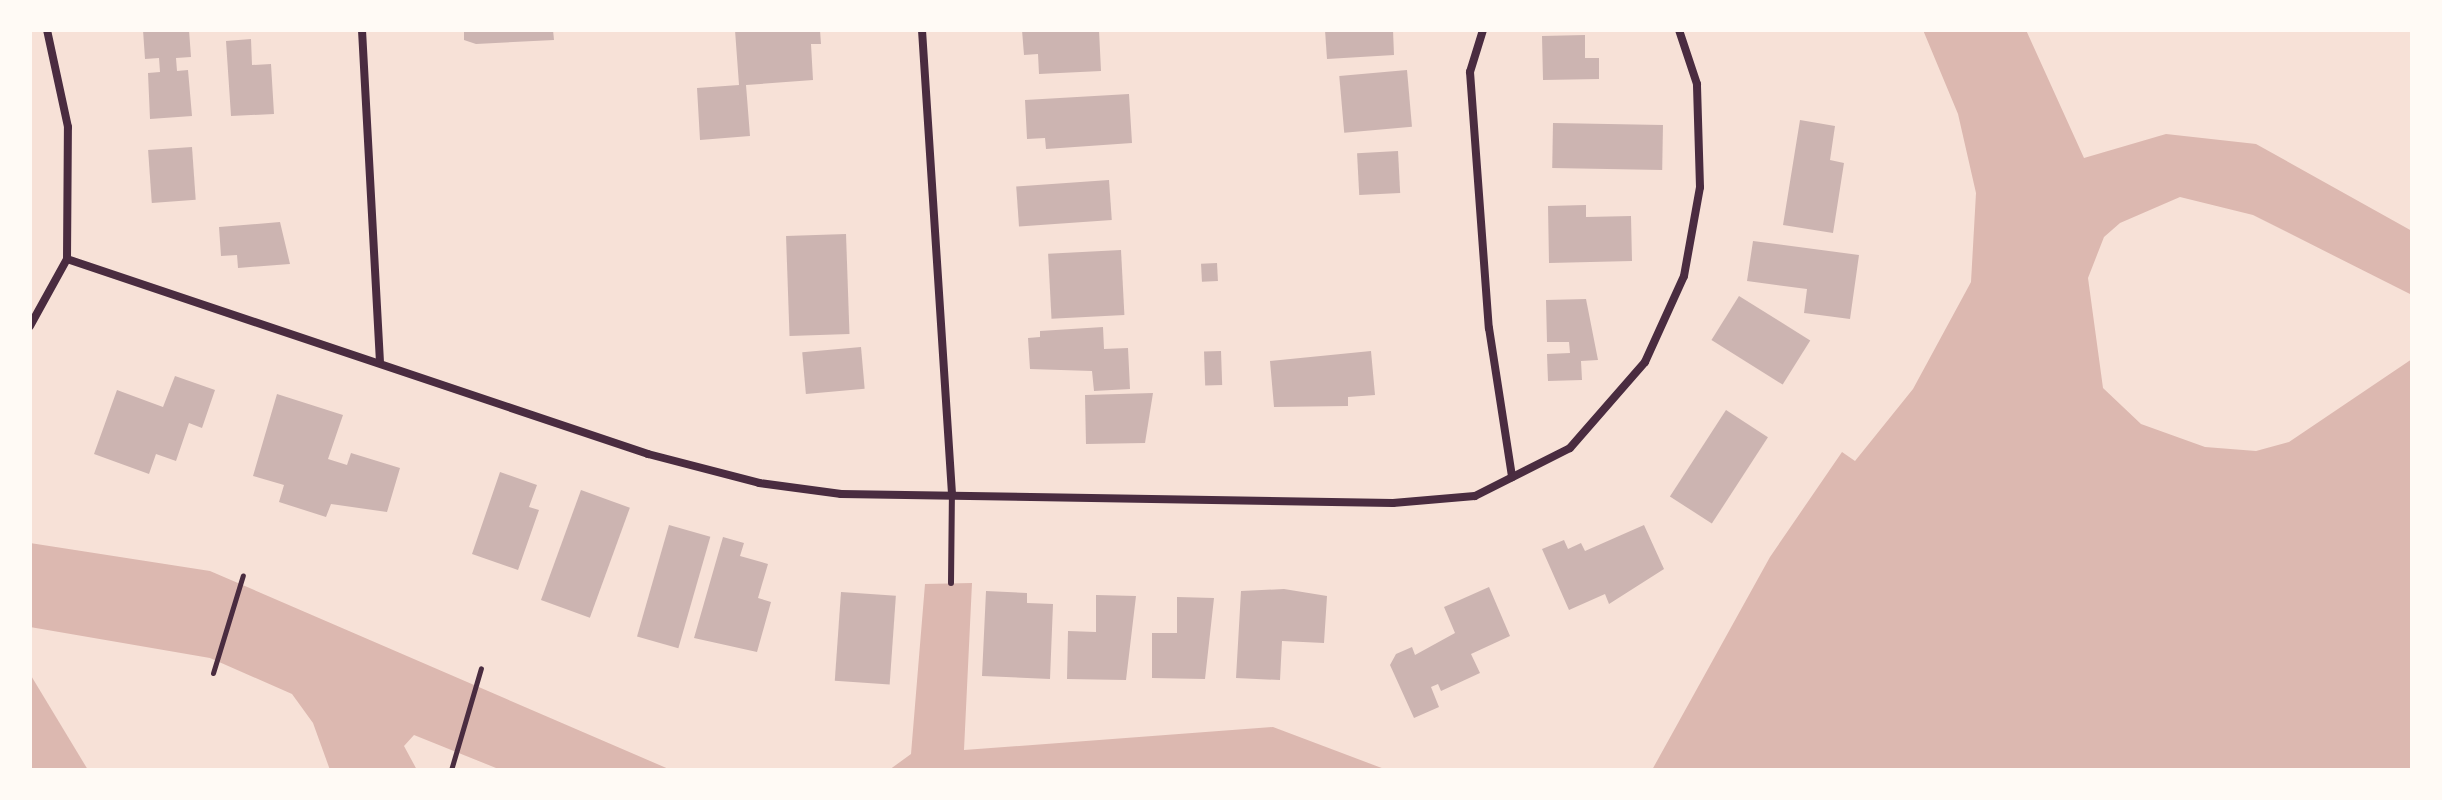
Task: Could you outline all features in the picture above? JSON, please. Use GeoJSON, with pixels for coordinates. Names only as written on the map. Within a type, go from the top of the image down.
{"type":"FeatureCollection","features":[{"type":"Feature","properties":{"kind":"street"},"geometry":{"type":"LineString","coordinates":[[30,326],[67,259],[68,127],[47,30]]}},
{"type":"Feature","properties":{"kind":"street"},"geometry":{"type":"LineString","coordinates":[[362,30],[380,361]]}},
{"type":"Feature","properties":{"kind":"street"},"geometry":{"type":"LineString","coordinates":[[922,30],[952,493]]}},
{"type":"Feature","properties":{"kind":"street"},"geometry":{"type":"LineString","coordinates":[[1483,30],[1470,72],[1489,328],[1512,477]]}},
{"type":"Feature","properties":{"kind":"street"},"geometry":{"type":"LineString","coordinates":[[67,259],[380,361],[648,454],[759,483],[841,494],[952,493],[1393,503],[1475,496],[1570,448],[1645,362],[1684,276],[1700,172],[1697,84],[1679,30]]}},
{"type":"Feature","properties":{"kind":"lane"},"geometry":{"type":"LineString","coordinates":[[951,583],[952,493]]}},
{"type":"Feature","properties":{"kind":"path"},"geometry":{"type":"LineString","coordinates":[[213,673],[243,575]]}},
{"type":"Feature","properties":{"kind":"path"},"geometry":{"type":"LineString","coordinates":[[451,770],[481,668]]}},
{"type":"Feature","properties":{"kind":"shaded area"},"geometry":{"type":"Polygon","coordinates":[[[1923,30],[2026,30],[2084,158],[2166,134],[2256,144],[2412,231],[2412,295],[2253,215],[2180,197],[2120,223],[2104,237],[2088,278],[2103,388],[2141,424],[2205,447],[2256,451],[2289,442],[2412,359],[2412,770],[1652,770],[1770,557],[1842,452],[1855,461],[1913,389],[1971,282],[1976,193],[1958,114],[1923,30]]]}},
{"type":"Feature","properties":{"kind":"shaded area"},"geometry":{"type":"Polygon","coordinates":[[[30,543],[210,571],[671,770],[501,770],[414,735],[404,746],[417,770],[330,770],[313,723],[292,694],[210,658],[30,627],[30,543]]]}},
{"type":"Feature","properties":{"kind":"shaded area"},"geometry":{"type":"Polygon","coordinates":[[[972,583],[964,750],[1273,727],[1387,770],[889,770],[911,754],[925,584],[972,583]]]}},
{"type":"Feature","properties":{"kind":"shaded area"},"geometry":{"type":"Polygon","coordinates":[[[30,674],[88,770],[30,770],[30,674]]]}},
{"type":"Feature","properties":{"kind":"building"},"geometry":{"type":"Polygon","coordinates":[[[143,30],[189,30],[191,57],[176,58],[177,71],[188,70],[192,116],[150,119],[148,73],[160,72],[159,58],[145,59],[143,30]]]}},
{"type":"Feature","properties":{"kind":"building"},"geometry":{"type":"Polygon","coordinates":[[[464,30],[553,30],[554,40],[476,44],[464,40],[464,30]]]}},
{"type":"Feature","properties":{"kind":"building"},"geometry":{"type":"Polygon","coordinates":[[[735,30],[820,30],[821,44],[811,44],[813,80],[746,85],[750,136],[700,140],[697,88],[739,85],[735,30]]]}},
{"type":"Feature","properties":{"kind":"building"},"geometry":{"type":"Polygon","coordinates":[[[1022,30],[1099,30],[1101,71],[1039,74],[1038,54],[1024,55],[1022,30]]]}},
{"type":"Feature","properties":{"kind":"building"},"geometry":{"type":"Polygon","coordinates":[[[1325,30],[1393,30],[1394,55],[1327,59],[1325,30]]]}},
{"type":"Feature","properties":{"kind":"building"},"geometry":{"type":"Polygon","coordinates":[[[1585,35],[1585,58],[1599,58],[1599,79],[1543,80],[1542,36],[1585,35]]]}},
{"type":"Feature","properties":{"kind":"building"},"geometry":{"type":"Polygon","coordinates":[[[251,39],[252,65],[271,64],[274,114],[231,116],[226,41],[251,39]]]}},
{"type":"Feature","properties":{"kind":"building"},"geometry":{"type":"Polygon","coordinates":[[[1407,70],[1412,127],[1344,133],[1339,76],[1407,70]]]}},
{"type":"Feature","properties":{"kind":"building"},"geometry":{"type":"Polygon","coordinates":[[[1129,94],[1132,143],[1046,149],[1045,138],[1027,139],[1025,100],[1129,94]]]}},
{"type":"Feature","properties":{"kind":"building"},"geometry":{"type":"Polygon","coordinates":[[[1800,120],[1835,126],[1830,160],[1844,163],[1833,233],[1783,225],[1800,120]]]}},
{"type":"Feature","properties":{"kind":"building"},"geometry":{"type":"Polygon","coordinates":[[[1553,123],[1663,125],[1662,170],[1552,168],[1553,123]]]}},
{"type":"Feature","properties":{"kind":"building"},"geometry":{"type":"Polygon","coordinates":[[[192,147],[196,200],[152,203],[148,150],[192,147]]]}},
{"type":"Feature","properties":{"kind":"building"},"geometry":{"type":"Polygon","coordinates":[[[1398,151],[1400,193],[1359,195],[1357,153],[1398,151]]]}},
{"type":"Feature","properties":{"kind":"building"},"geometry":{"type":"Polygon","coordinates":[[[1109,180],[1112,220],[1019,226],[1016,186],[1109,180]]]}},
{"type":"Feature","properties":{"kind":"building"},"geometry":{"type":"Polygon","coordinates":[[[1586,205],[1586,217],[1631,216],[1632,261],[1549,263],[1548,206],[1586,205]]]}},
{"type":"Feature","properties":{"kind":"building"},"geometry":{"type":"Polygon","coordinates":[[[280,222],[290,264],[238,268],[237,255],[221,256],[219,227],[280,222]]]}},
{"type":"Feature","properties":{"kind":"building"},"geometry":{"type":"Polygon","coordinates":[[[846,234],[849,334],[790,336],[786,236],[846,234]]]}},
{"type":"Feature","properties":{"kind":"building"},"geometry":{"type":"Polygon","coordinates":[[[1753,241],[1859,255],[1850,319],[1804,313],[1807,289],[1747,281],[1753,241]]]}},
{"type":"Feature","properties":{"kind":"building"},"geometry":{"type":"Polygon","coordinates":[[[1121,250],[1124,315],[1052,319],[1048,254],[1121,250]]]}},
{"type":"Feature","properties":{"kind":"building"},"geometry":{"type":"Polygon","coordinates":[[[1217,263],[1218,281],[1202,282],[1201,264],[1217,263]]]}},
{"type":"Feature","properties":{"kind":"building"},"geometry":{"type":"Polygon","coordinates":[[[1739,296],[1810,341],[1783,385],[1711,340],[1739,296]]]}},
{"type":"Feature","properties":{"kind":"building"},"geometry":{"type":"Polygon","coordinates":[[[1586,299],[1598,360],[1581,361],[1582,380],[1548,381],[1547,354],[1570,353],[1569,342],[1547,342],[1546,300],[1586,299]]]}},
{"type":"Feature","properties":{"kind":"building"},"geometry":{"type":"Polygon","coordinates":[[[1103,327],[1104,349],[1128,348],[1130,389],[1094,391],[1092,371],[1030,369],[1028,338],[1040,337],[1040,331],[1103,327]]]}},
{"type":"Feature","properties":{"kind":"building"},"geometry":{"type":"Polygon","coordinates":[[[861,347],[865,389],[806,394],[802,352],[861,347]]]}},
{"type":"Feature","properties":{"kind":"building"},"geometry":{"type":"Polygon","coordinates":[[[1221,351],[1222,385],[1205,386],[1204,352],[1221,351]]]}},
{"type":"Feature","properties":{"kind":"building"},"geometry":{"type":"Polygon","coordinates":[[[1371,351],[1375,395],[1348,397],[1348,406],[1274,407],[1270,361],[1371,351]]]}},
{"type":"Feature","properties":{"kind":"building"},"geometry":{"type":"Polygon","coordinates":[[[175,376],[215,390],[202,428],[189,423],[176,461],[156,454],[149,474],[94,454],[117,390],[163,407],[175,376]]]}},
{"type":"Feature","properties":{"kind":"building"},"geometry":{"type":"Polygon","coordinates":[[[1153,393],[1145,443],[1086,444],[1085,395],[1153,393]]]}},
{"type":"Feature","properties":{"kind":"building"},"geometry":{"type":"Polygon","coordinates":[[[277,394],[343,415],[328,459],[347,465],[351,453],[400,468],[387,512],[331,504],[326,517],[279,502],[284,485],[253,476],[277,394]]]}},
{"type":"Feature","properties":{"kind":"building"},"geometry":{"type":"Polygon","coordinates":[[[1726,410],[1768,437],[1712,524],[1670,496],[1726,410]]]}},
{"type":"Feature","properties":{"kind":"building"},"geometry":{"type":"Polygon","coordinates":[[[500,472],[537,485],[529,507],[539,510],[518,570],[472,554],[500,472]]]}},
{"type":"Feature","properties":{"kind":"building"},"geometry":{"type":"Polygon","coordinates":[[[581,490],[630,508],[590,618],[541,600],[581,490]]]}},
{"type":"Feature","properties":{"kind":"building"},"geometry":{"type":"Polygon","coordinates":[[[669,525],[710,537],[678,648],[637,637],[669,525]]]}},
{"type":"Feature","properties":{"kind":"building"},"geometry":{"type":"Polygon","coordinates":[[[1644,525],[1664,569],[1609,604],[1605,594],[1569,610],[1542,549],[1564,540],[1568,549],[1581,543],[1585,551],[1644,525]]]}},
{"type":"Feature","properties":{"kind":"building"},"geometry":{"type":"Polygon","coordinates":[[[723,537],[744,543],[740,556],[768,564],[758,598],[771,602],[757,652],[694,638],[723,537]]]}},
{"type":"Feature","properties":{"kind":"building"},"geometry":{"type":"Polygon","coordinates":[[[1489,587],[1510,636],[1471,654],[1480,673],[1441,691],[1438,684],[1431,687],[1439,707],[1414,718],[1390,665],[1396,654],[1412,647],[1415,655],[1455,633],[1444,607],[1489,587]]]}},
{"type":"Feature","properties":{"kind":"building"},"geometry":{"type":"Polygon","coordinates":[[[1284,589],[1327,596],[1324,643],[1282,641],[1280,680],[1236,678],[1241,591],[1284,589]]]}},
{"type":"Feature","properties":{"kind":"building"},"geometry":{"type":"Polygon","coordinates":[[[986,591],[1027,593],[1027,603],[1053,604],[1050,679],[982,676],[986,591]]]}},
{"type":"Feature","properties":{"kind":"building"},"geometry":{"type":"Polygon","coordinates":[[[841,592],[896,596],[890,685],[835,681],[841,592]]]}},
{"type":"Feature","properties":{"kind":"building"},"geometry":{"type":"Polygon","coordinates":[[[1096,595],[1136,596],[1126,680],[1067,679],[1068,631],[1096,632],[1096,595]]]}},
{"type":"Feature","properties":{"kind":"building"},"geometry":{"type":"Polygon","coordinates":[[[1177,597],[1214,598],[1205,679],[1152,678],[1152,633],[1177,633],[1177,597]]]}}]}
